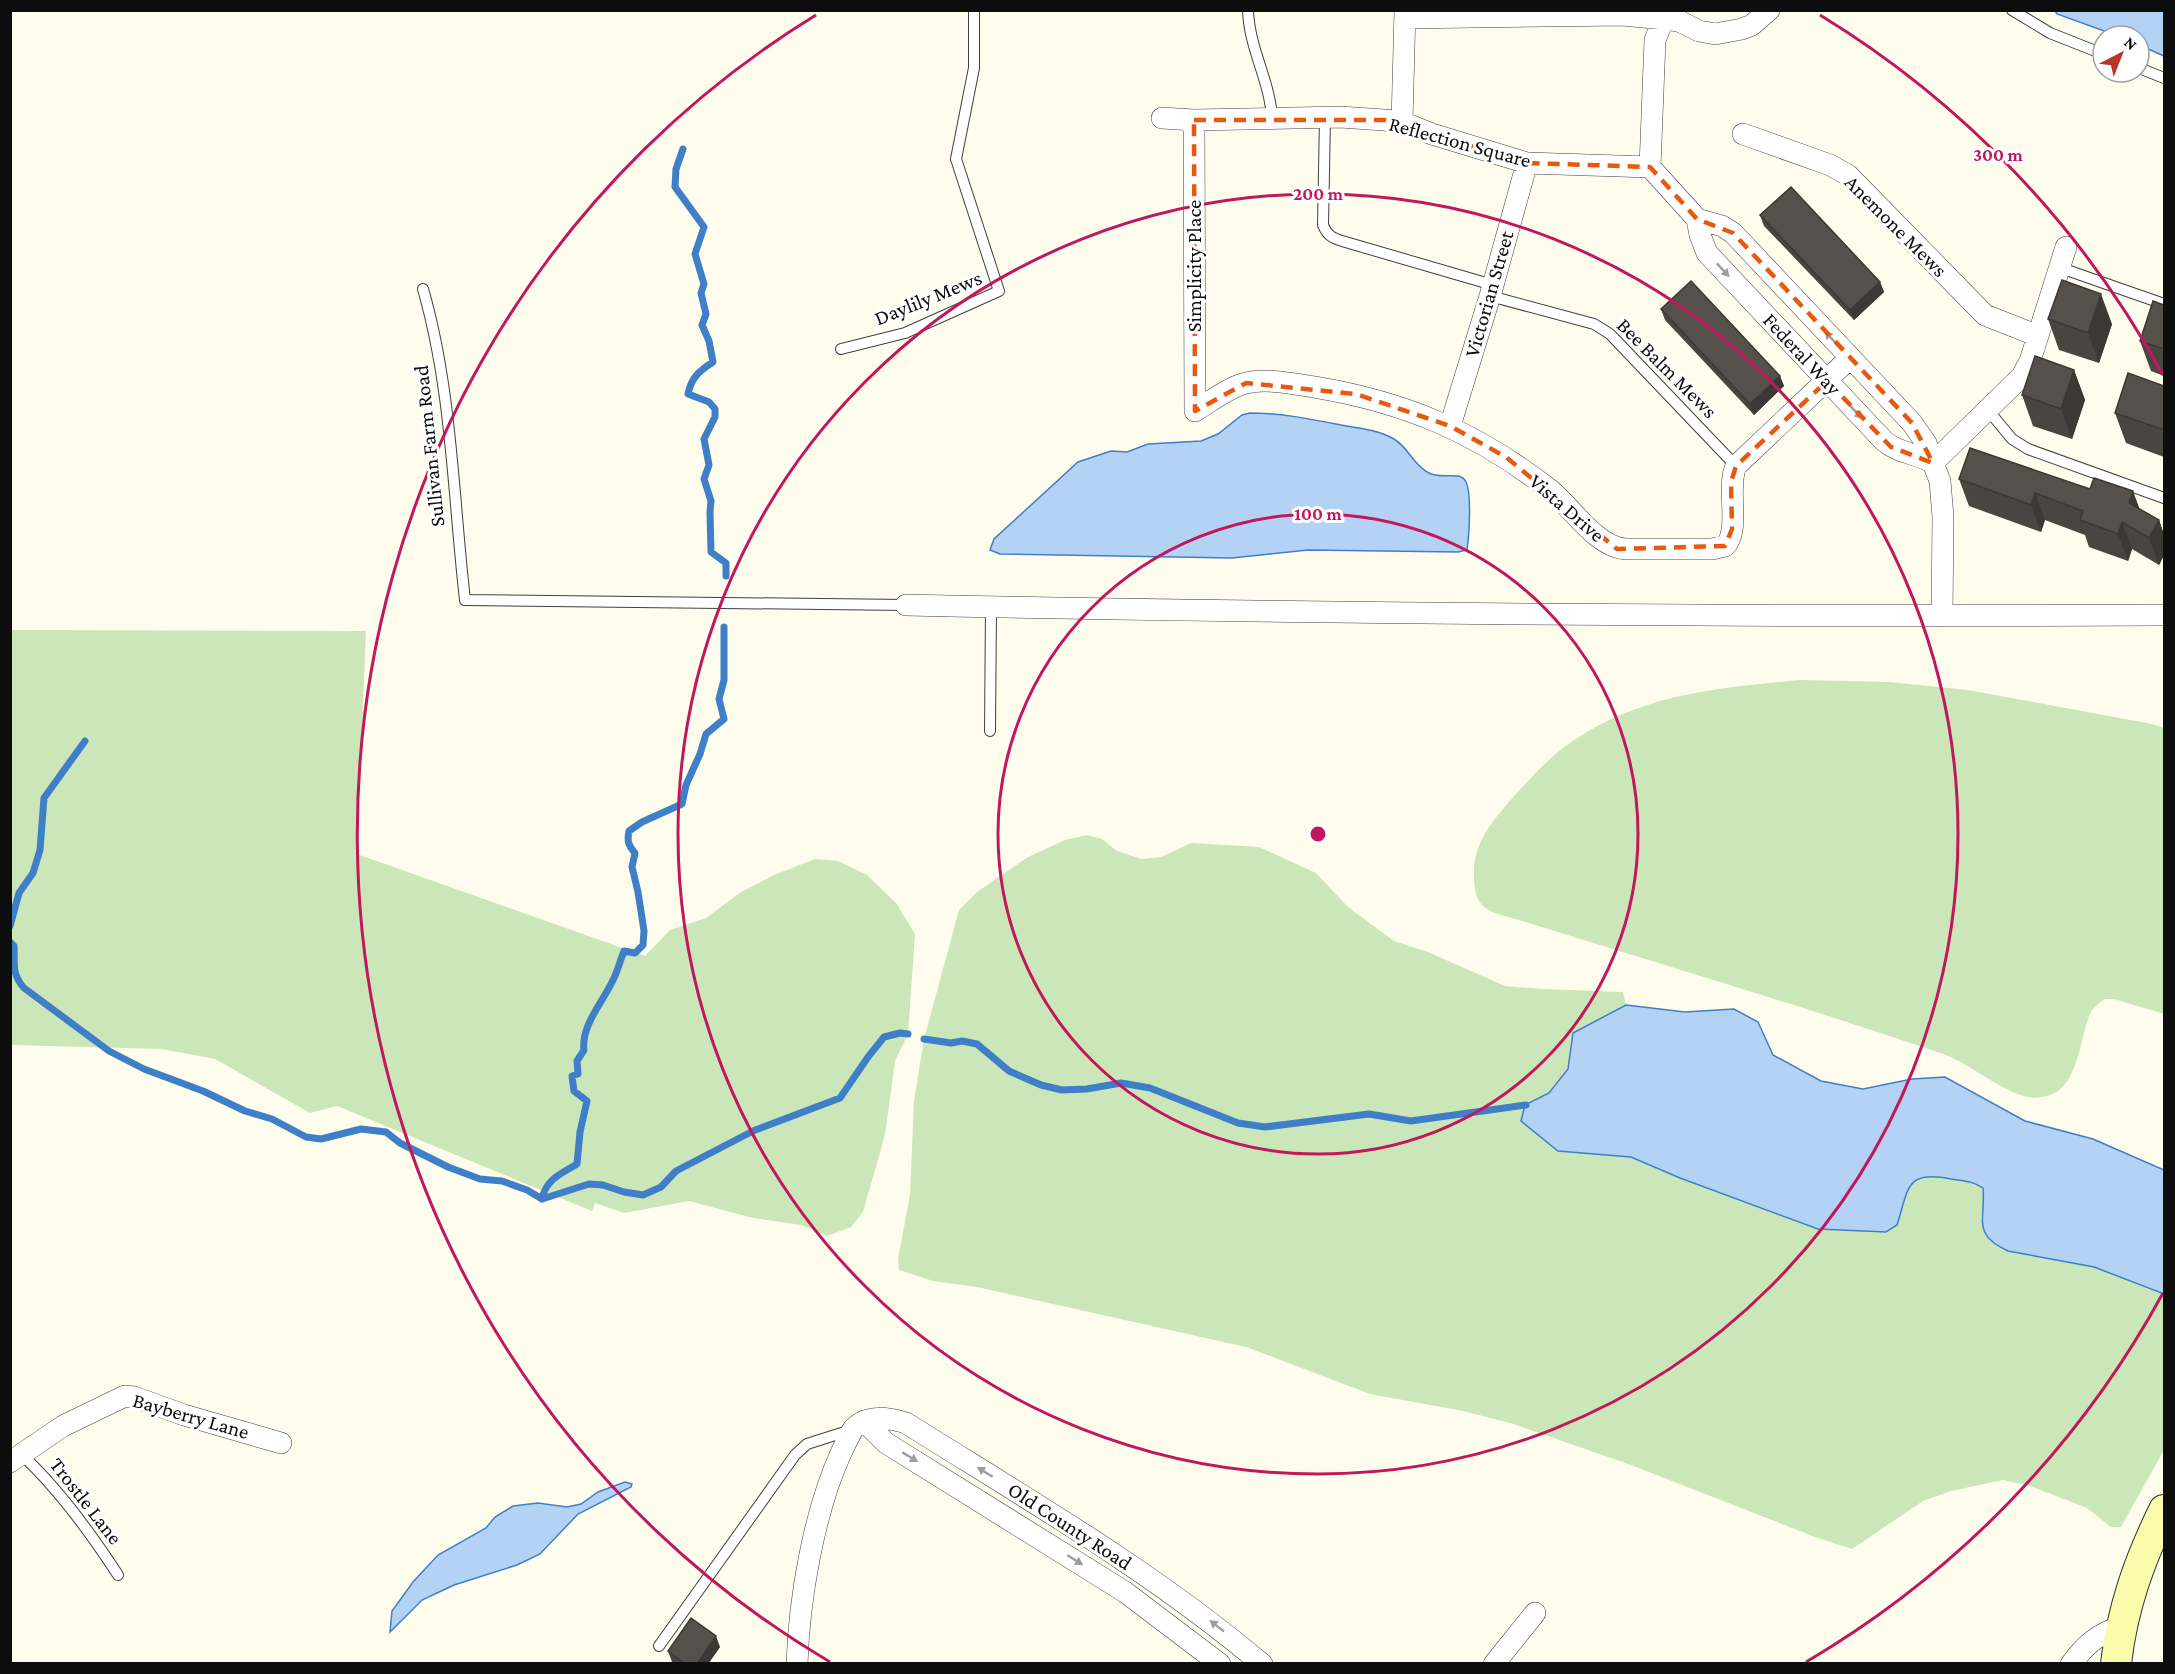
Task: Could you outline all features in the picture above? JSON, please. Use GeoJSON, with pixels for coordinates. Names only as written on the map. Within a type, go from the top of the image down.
{"type":"FeatureCollection","features":[{"type":"Feature","properties":{"kind":"main road"},"geometry":{"type":"LineString","coordinates":[[2116,1664],[2122,1626],[2140,1562],[2164,1510]]}},
{"type":"Feature","properties":{"kind":"street"},"geometry":{"type":"LineString","coordinates":[[1402,122],[1405,14],[1668,14],[1699,31],[1715,34],[1752,25],[1769,10]]}},
{"type":"Feature","properties":{"kind":"street"},"geometry":{"type":"LineString","coordinates":[[1650,167],[1655,40],[1668,14]]}},
{"type":"Feature","properties":{"kind":"street","name":"Reflection Square"},"geometry":{"type":"LineString","coordinates":[[1162,118],[1194,120],[1325,117],[1402,122],[1432,134],[1527,162],[1650,167]]}},
{"type":"Feature","properties":{"kind":"street","name":"Simplicity Place"},"geometry":{"type":"LineString","coordinates":[[1194,120],[1195,411]]}},
{"type":"Feature","properties":{"kind":"street","name":"Anemone Mews"},"geometry":{"type":"LineString","coordinates":[[1743,134],[1830,165],[1848,175],[1985,315],[2038,336]]}},
{"type":"Feature","properties":{"kind":"street","name":"Victorian Street"},"geometry":{"type":"LineString","coordinates":[[1450,426],[1492,291],[1527,162]]}},
{"type":"Feature","properties":{"kind":"street","name":"Federal Way"},"geometry":{"type":"LineString","coordinates":[[1650,167],[1697,219],[1707,253],[1827,381],[1891,447],[1903,453],[1922,456],[1933,463]]}},
{"type":"Feature","properties":{"kind":"street","name":"Federal Way"},"geometry":{"type":"LineString","coordinates":[[1697,219],[1722,226],[1733,233],[1912,423],[1926,443],[1940,481],[1944,517],[1942,616]]}},
{"type":"Feature","properties":{"kind":"street"},"geometry":{"type":"LineString","coordinates":[[1933,463],[2022,376],[2030,361],[2066,247]]}},
{"type":"Feature","properties":{"kind":"street"},"geometry":{"type":"LineString","coordinates":[[1736,466],[1850,358]]}},
{"type":"Feature","properties":{"kind":"street","name":"Vista Drive"},"geometry":{"type":"LineString","coordinates":[[1195,411],[1246,383],[1261,382],[1300,385],[1356,394],[1408,410],[1450,426],[1515,463],[1551,491],[1598,537],[1617,549],[1701,550],[1725,546],[1732,529],[1731,482],[1736,466]]}},
{"type":"Feature","properties":{"kind":"street"},"geometry":{"type":"LineString","coordinates":[[906,605],[1116,610],[1942,616],[2164,615]]}},
{"type":"Feature","properties":{"kind":"street","name":"Bayberry Lane"},"geometry":{"type":"LineString","coordinates":[[16,1458],[63,1426],[125,1396],[281,1443]]}},
{"type":"Feature","properties":{"kind":"street"},"geometry":{"type":"LineString","coordinates":[[797,1664],[798,1630],[815,1538],[834,1469],[859,1425]]}},
{"type":"Feature","properties":{"kind":"street","name":"Old County Road"},"geometry":{"type":"LineString","coordinates":[[859,1425],[886,1443],[1170,1591],[1221,1629],[1262,1664]]}},
{"type":"Feature","properties":{"kind":"street","name":"Old County Road"},"geometry":{"type":"LineString","coordinates":[[1058,1534],[1125,1592],[1220,1664]]}},
{"type":"Feature","properties":{"kind":"street"},"geometry":{"type":"LineString","coordinates":[[1494,1664],[1535,1613]]}},
{"type":"Feature","properties":{"kind":"street"},"geometry":{"type":"LineString","coordinates":[[2071,1664],[2099,1635],[2122,1626]]}},
{"type":"Feature","properties":{"kind":"lane","name":"Daylily Mews"},"geometry":{"type":"LineString","coordinates":[[841,349],[905,333],[999,291],[956,159],[974,68],[974,10]]}},
{"type":"Feature","properties":{"kind":"lane"},"geometry":{"type":"LineString","coordinates":[[1248,10],[1249,26],[1269,94],[1272,118]]}},
{"type":"Feature","properties":{"kind":"lane"},"geometry":{"type":"LineString","coordinates":[[2012,10],[2050,33],[2091,49]]}},
{"type":"Feature","properties":{"kind":"lane","name":"Bee Balm Mews"},"geometry":{"type":"LineString","coordinates":[[1325,117],[1323,225],[1332,238],[1594,324],[1610,334],[1736,466]]}},
{"type":"Feature","properties":{"kind":"lane"},"geometry":{"type":"LineString","coordinates":[[2058,267],[2164,304]]}},
{"type":"Feature","properties":{"kind":"lane","name":"Sullivan Farm Road"},"geometry":{"type":"LineString","coordinates":[[423,289],[435,331],[446,404],[465,600],[906,605]]}},
{"type":"Feature","properties":{"kind":"lane"},"geometry":{"type":"LineString","coordinates":[[1988,410],[2012,439],[2028,449],[2164,498]]}},
{"type":"Feature","properties":{"kind":"lane"},"geometry":{"type":"LineString","coordinates":[[990,731],[991,607]]}},
{"type":"Feature","properties":{"kind":"lane"},"geometry":{"type":"LineString","coordinates":[[659,1646],[795,1455],[807,1444],[859,1425]]}},
{"type":"Feature","properties":{"kind":"lane","name":"Trostle Lane"},"geometry":{"type":"LineString","coordinates":[[16,1458],[36,1468],[72,1510],[118,1575]]}},
{"type":"Feature","properties":{"kind":"highlighted area"},"geometry":{"type":"Polygon","coordinates":[[[1194,120],[1384,120],[1527,163],[1650,167],[1697,219],[1733,233],[1912,423],[1933,463],[1891,447],[1827,381],[1736,466],[1731,482],[1732,529],[1725,546],[1617,549],[1506,457],[1450,426],[1356,394],[1246,383],[1195,411],[1194,120]]]}},
{"type":"Feature","properties":{"kind":"green space"},"geometry":{"type":"Polygon","coordinates":[[[11,630],[366,631],[357,854],[645,956],[670,930],[706,918],[741,892],[774,875],[815,859],[838,861],[867,875],[896,903],[915,934],[908,1034],[895,1061],[885,1135],[863,1212],[851,1227],[827,1236],[802,1225],[753,1218],[689,1201],[624,1213],[595,1203],[592,1211],[337,1106],[310,1113],[215,1059],[162,1049],[11,1045],[11,630]]]}},
{"type":"Feature","properties":{"kind":"green space"},"geometry":{"type":"Polygon","coordinates":[[[1800,680],[1890,682],[1968,690],[2164,728],[2164,1014],[2114,999],[2104,999],[2091,1012],[2073,1071],[2067,1081],[2060,1090],[2050,1095],[2031,1098],[2008,1090],[1943,1054],[1784,1002],[1497,914],[1479,901],[1474,883],[1475,859],[1487,830],[1535,774],[1557,752],[1574,740],[1601,724],[1655,702],[1711,690],[1800,680]]]}},
{"type":"Feature","properties":{"kind":"green space"},"geometry":{"type":"Polygon","coordinates":[[[1087,835],[1102,839],[1117,851],[1142,859],[1161,857],[1191,843],[1259,847],[1316,873],[1348,907],[1394,941],[1428,952],[1505,986],[1623,992],[1626,1005],[1573,1033],[1568,1069],[1549,1093],[1525,1105],[1558,1151],[1631,1157],[1680,1178],[1818,1229],[1886,1232],[1897,1225],[1907,1192],[1917,1180],[1936,1177],[1967,1182],[1982,1188],[1984,1200],[1981,1219],[2008,1251],[2094,1267],[2164,1294],[2164,1450],[2121,1527],[2111,1527],[2087,1508],[2030,1486],[2003,1480],[1951,1491],[1923,1501],[1852,1549],[1815,1537],[1631,1465],[1510,1423],[1463,1411],[1370,1394],[1246,1347],[977,1287],[933,1281],[899,1270],[898,1259],[910,1195],[914,1101],[924,1039],[959,910],[977,892],[1028,857],[1065,840],[1087,835]]]}},
{"type":"Feature","properties":{"kind":"water"},"geometry":{"type":"Polygon","coordinates":[[[2055,11],[2164,11],[2164,56],[2151,50],[2151,24],[2091,24],[2091,26],[2057,14],[2055,11]]]}},
{"type":"Feature","properties":{"kind":"water"},"geometry":{"type":"Polygon","coordinates":[[[1250,413],[1296,417],[1375,431],[1394,439],[1404,447],[1419,466],[1429,473],[1464,478],[1468,488],[1469,505],[1467,550],[1458,552],[1308,550],[1232,558],[1000,554],[990,550],[994,539],[1078,462],[1111,451],[1127,452],[1148,444],[1201,441],[1218,434],[1242,415],[1250,413]]]}},
{"type":"Feature","properties":{"kind":"water"},"geometry":{"type":"Polygon","coordinates":[[[1626,1005],[1685,1012],[1734,1009],[1758,1022],[1773,1055],[1821,1081],[1863,1089],[1912,1079],[1945,1077],[2025,1121],[2093,1139],[2164,1170],[2164,1294],[2094,1267],[2008,1251],[1996,1245],[1985,1232],[1983,1225],[1983,1188],[1968,1182],[1936,1177],[1917,1180],[1907,1192],[1897,1225],[1886,1232],[1818,1229],[1680,1178],[1631,1157],[1558,1151],[1521,1121],[1525,1105],[1549,1093],[1568,1069],[1573,1033],[1626,1005]]]}},
{"type":"Feature","properties":{"kind":"water"},"geometry":{"type":"Polygon","coordinates":[[[625,1482],[632,1484],[631,1487],[578,1514],[540,1554],[517,1565],[454,1585],[422,1600],[390,1632],[392,1611],[413,1582],[438,1555],[486,1528],[495,1517],[513,1506],[538,1503],[567,1507],[581,1504],[598,1492],[625,1482]]]}},
{"type":"Feature","properties":{"kind":"building"},"geometry":{"type":"Polygon","coordinates":[[[1791,187],[1880,282],[1850,310],[1760,215],[1791,187]]]}},
{"type":"Feature","properties":{"kind":"building"},"geometry":{"type":"Polygon","coordinates":[[[2062,280],[2101,294],[2088,333],[2048,319],[2062,280]]]}},
{"type":"Feature","properties":{"kind":"building"},"geometry":{"type":"Polygon","coordinates":[[[1691,281],[1780,376],[1750,404],[1661,309],[1691,281]]]}},
{"type":"Feature","properties":{"kind":"building"},"geometry":{"type":"Polygon","coordinates":[[[2153,301],[2164,305],[2164,349],[2140,341],[2153,301]]]}},
{"type":"Feature","properties":{"kind":"building"},"geometry":{"type":"Polygon","coordinates":[[[2035,356],[2074,370],[2061,409],[2022,395],[2035,356]]]}},
{"type":"Feature","properties":{"kind":"building"},"geometry":{"type":"Polygon","coordinates":[[[2128,373],[2164,386],[2164,430],[2115,413],[2128,373]]]}},
{"type":"Feature","properties":{"kind":"building"},"geometry":{"type":"Polygon","coordinates":[[[1970,448],[2090,489],[2094,478],[2133,491],[2129,503],[2159,520],[2149,538],[2122,522],[2118,534],[2080,520],[2083,511],[2035,493],[2031,505],[1959,479],[1970,448]]]}},
{"type":"Feature","properties":{"kind":"building"},"geometry":{"type":"Polygon","coordinates":[[[691,1618],[716,1636],[697,1664],[685,1664],[668,1651],[691,1618]]]}},
{"type":"Feature","properties":{"kind":"waterway"},"geometry":{"type":"LineString","coordinates":[[683,149],[676,169],[675,187],[704,227],[695,254],[704,284],[701,293],[706,314],[702,325],[709,341],[713,362],[696,375],[688,394],[709,402],[715,409],[715,417],[704,439],[709,465],[704,479],[711,501],[711,552],[726,563],[726,576]]}},
{"type":"Feature","properties":{"kind":"waterway"},"geometry":{"type":"LineString","coordinates":[[542,1199],[547,1186],[560,1174],[577,1164],[580,1132],[587,1101],[574,1091],[572,1076],[578,1074],[577,1061],[584,1050],[589,1023],[614,978],[624,951],[635,953],[643,945],[644,931],[632,867],[635,853],[629,843],[629,831],[642,822],[682,804],[686,785],[706,734],[724,719],[719,699],[724,680],[724,627]]}},
{"type":"Feature","properties":{"kind":"waterway"},"geometry":{"type":"LineString","coordinates":[[10,926],[19,893],[33,873],[40,850],[44,798],[85,741]]}},
{"type":"Feature","properties":{"kind":"waterway"},"geometry":{"type":"LineString","coordinates":[[10,942],[14,946],[15,973],[24,988],[109,1051],[144,1069],[203,1091],[245,1111],[272,1119],[306,1137],[321,1139],[361,1129],[386,1132],[400,1143],[448,1167],[480,1179],[502,1181],[527,1190],[542,1199],[589,1184],[603,1185],[643,1195],[661,1187],[676,1171],[753,1131],[840,1098],[884,1037],[900,1033],[908,1034]]}},
{"type":"Feature","properties":{"kind":"waterway"},"geometry":{"type":"LineString","coordinates":[[924,1039],[977,1044],[1009,1071],[1041,1085],[1062,1090],[1087,1089],[1121,1083],[1150,1088],[1238,1123],[1265,1127],[1369,1114],[1411,1121],[1526,1105]]}}]}
